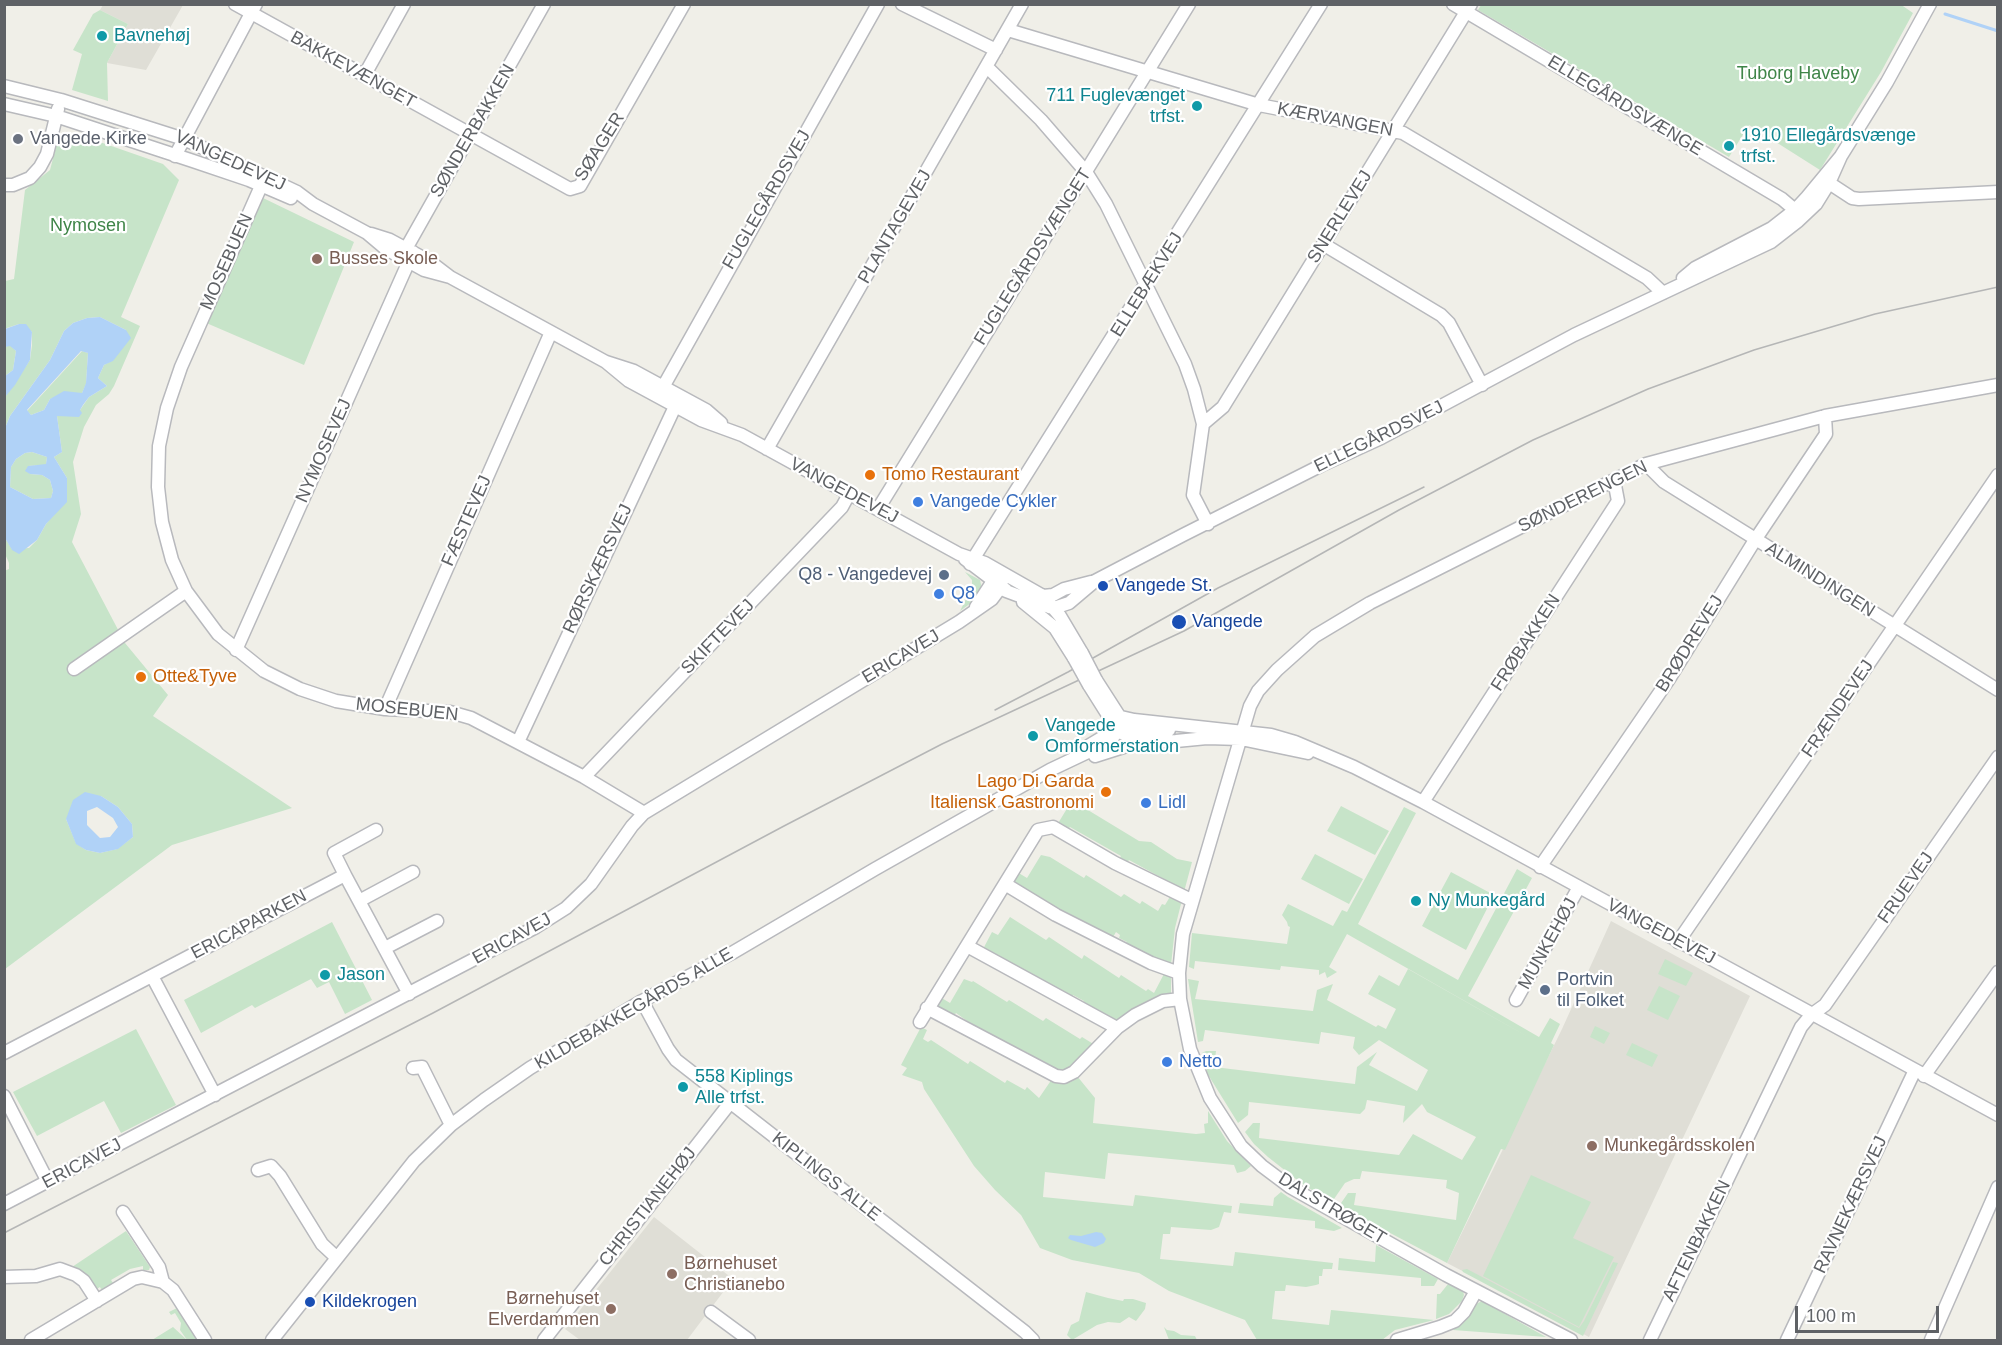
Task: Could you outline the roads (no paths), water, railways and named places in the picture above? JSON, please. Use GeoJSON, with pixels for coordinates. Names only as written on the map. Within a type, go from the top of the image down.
{"type":"FeatureCollection","features":[{"type":"Feature","properties":{"kind":"street","name":"BAKKEVÆNGET"},"geometry":{"type":"LineString","coordinates":[[235,4],[254,9],[364,76],[471,135]]}},
{"type":"Feature","properties":{"kind":"street"},"geometry":{"type":"LineString","coordinates":[[364,76],[404,4]]}},
{"type":"Feature","properties":{"kind":"street","name":"SØNDERBAKKEN"},"geometry":{"type":"LineString","coordinates":[[407,255],[544,4]]}},
{"type":"Feature","properties":{"kind":"street","name":"SØAGER"},"geometry":{"type":"LineString","coordinates":[[471,135],[570,189],[580,186],[684,4]]}},
{"type":"Feature","properties":{"kind":"street","name":"FUGLEGÅRDSVEJ"},"geometry":{"type":"LineString","coordinates":[[660,391],[878,4]]}},
{"type":"Feature","properties":{"kind":"street"},"geometry":{"type":"LineString","coordinates":[[902,4],[996,50]]}},
{"type":"Feature","properties":{"kind":"street","name":"PLANTAGEVEJ"},"geometry":{"type":"LineString","coordinates":[[767,449],[1022,4]]}},
{"type":"Feature","properties":{"kind":"street","name":"FUGLEGÅRDSVÆNGET"},"geometry":{"type":"LineString","coordinates":[[878,509],[1189,4]]}},
{"type":"Feature","properties":{"kind":"street","name":"ELLEBÆKVEJ"},"geometry":{"type":"LineString","coordinates":[[972,561],[1321,4]]}},
{"type":"Feature","properties":{"kind":"street","name":"ELLEGÅRDSVÆNGE"},"geometry":{"type":"LineString","coordinates":[[1453,4],[1469,8],[1782,199],[1795,210]]}},
{"type":"Feature","properties":{"kind":"street","name":"ELLEGÅRDSVEJ"},"geometry":{"type":"LineString","coordinates":[[1043,596],[1053,595],[1062,590],[1095,581],[1322,465],[1381,438],[1574,335],[1771,242],[1816,204],[1826,180],[1887,82],[1930,4]]}},
{"type":"Feature","properties":{"kind":"street","name":"SNERLEVEJ"},"geometry":{"type":"LineString","coordinates":[[1203,424],[1223,407],[1469,8]]}},
{"type":"Feature","properties":{"kind":"street"},"geometry":{"type":"LineString","coordinates":[[175,156],[254,9]]}},
{"type":"Feature","properties":{"kind":"street","name":"KÆRVANGEN"},"geometry":{"type":"LineString","coordinates":[[1008,30],[1259,105],[1403,133],[1647,278],[1663,293]]}},
{"type":"Feature","properties":{"kind":"street"},"geometry":{"type":"LineString","coordinates":[[987,67],[1041,120],[1086,172],[1106,204],[1185,364],[1203,424],[1193,495],[1208,524]]}},
{"type":"Feature","properties":{"kind":"street","name":"VANGEDEVEJ"},"geometry":{"type":"LineString","coordinates":[[4,86],[61,100],[184,139],[294,199],[313,204],[367,233],[390,240],[424,270],[450,278],[606,362],[634,371],[701,420],[728,428],[972,561],[1034,610],[1079,654]]}},
{"type":"Feature","properties":{"kind":"street"},"geometry":{"type":"LineString","coordinates":[[4,185],[13,185],[30,178],[40,167],[47,154],[61,100]]}},
{"type":"Feature","properties":{"kind":"street","name":"VANGEDEVEJ"},"geometry":{"type":"LineString","coordinates":[[4,104],[56,116],[175,156],[263,181]]}},
{"type":"Feature","properties":{"kind":"street"},"geometry":{"type":"LineString","coordinates":[[1826,180],[1852,198],[1860,199],[1998,192]]}},
{"type":"Feature","properties":{"kind":"street","name":"ELLEGÅRDSVEJ"},"geometry":{"type":"LineString","coordinates":[[1663,293],[1695,268],[1772,228],[1795,210],[1826,180]]}},
{"type":"Feature","properties":{"kind":"street","name":"MOSEBUEN"},"geometry":{"type":"LineString","coordinates":[[263,181],[180,367],[167,408],[159,446],[158,487],[162,522],[172,560],[186,591],[218,634],[236,650],[264,671],[300,689],[336,701],[385,709],[450,712],[471,718],[584,777],[644,813]]}},
{"type":"Feature","properties":{"kind":"street"},"geometry":{"type":"LineString","coordinates":[[1323,244],[1441,315],[1449,323],[1482,385]]}},
{"type":"Feature","properties":{"kind":"street","name":"NYMOSEVEJ"},"geometry":{"type":"LineString","coordinates":[[236,650],[407,255]]}},
{"type":"Feature","properties":{"kind":"street","name":"FÆSTEVEJ"},"geometry":{"type":"LineString","coordinates":[[385,709],[550,332]]}},
{"type":"Feature","properties":{"kind":"street","name":"SØNDERENGEN"},"geometry":{"type":"LineString","coordinates":[[1242,735],[1250,706],[1258,691],[1277,670],[1315,636],[1370,603],[1646,464],[1825,416],[1998,385]]}},
{"type":"Feature","properties":{"kind":"street","name":"RØRSKÆRSVEJ"},"geometry":{"type":"LineString","coordinates":[[518,742],[677,401]]}},
{"type":"Feature","properties":{"kind":"street","name":"BRØDREVEJ"},"geometry":{"type":"LineString","coordinates":[[1540,867],[1670,679],[1755,540],[1826,434],[1825,416]]}},
{"type":"Feature","properties":{"kind":"street","name":"ALMINDINGEN"},"geometry":{"type":"LineString","coordinates":[[1646,464],[1664,482],[1998,690]]}},
{"type":"Feature","properties":{"kind":"street","name":"FRÆNDEVEJ"},"geometry":{"type":"LineString","coordinates":[[1678,942],[1998,475]]}},
{"type":"Feature","properties":{"kind":"street","name":"FRØBAKKEN"},"geometry":{"type":"LineString","coordinates":[[1423,802],[1618,501],[1614,480]]}},
{"type":"Feature","properties":{"kind":"street","name":"SKIFTEVEJ"},"geometry":{"type":"LineString","coordinates":[[584,777],[842,507],[849,494]]}},
{"type":"Feature","properties":{"kind":"street"},"geometry":{"type":"LineString","coordinates":[[1054,628],[1054,608],[1062,598],[1095,581]]}},
{"type":"Feature","properties":{"kind":"street","name":"ELLEGÅRDSVEJ"},"geometry":{"type":"LineString","coordinates":[[1069,603],[1095,581]]}},
{"type":"Feature","properties":{"kind":"street"},"geometry":{"type":"LineString","coordinates":[[1001,583],[1054,608],[1069,603]]}},
{"type":"Feature","properties":{"kind":"street","name":"VANGEDEVEJ"},"geometry":{"type":"LineString","coordinates":[[1001,583],[1043,596],[1054,608],[1119,738]]}},
{"type":"Feature","properties":{"kind":"street","name":"ERICAVEJ"},"geometry":{"type":"LineString","coordinates":[[4,1204],[536,927],[566,908],[591,884],[632,826],[644,813],[952,626],[974,611],[1001,583]]}},
{"type":"Feature","properties":{"kind":"street"},"geometry":{"type":"LineString","coordinates":[[74,669],[186,591]]}},
{"type":"Feature","properties":{"kind":"street"},"geometry":{"type":"LineString","coordinates":[[1069,603],[1067,612],[1079,654]]}},
{"type":"Feature","properties":{"kind":"street","name":"VANGEDEVEJ"},"geometry":{"type":"LineString","coordinates":[[1092,684],[1124,722],[1119,738]]}},
{"type":"Feature","properties":{"kind":"street","name":"VANGEDEVEJ"},"geometry":{"type":"LineString","coordinates":[[1121,717],[1127,720],[1203,728],[1242,735],[1283,738],[1354,768],[1423,802],[1998,1115]]}},
{"type":"Feature","properties":{"kind":"street"},"geometry":{"type":"LineString","coordinates":[[1119,738],[1203,728]]}},
{"type":"Feature","properties":{"kind":"street","name":"VANGEDEVEJ"},"geometry":{"type":"LineString","coordinates":[[1119,738],[1176,741],[1242,735]]}},
{"type":"Feature","properties":{"kind":"street","name":"DALSTRØGET"},"geometry":{"type":"LineString","coordinates":[[1242,735],[1191,900],[1183,934],[1179,973],[1180,999],[1190,1048],[1215,1107],[1241,1146],[1262,1166],[1290,1187],[1476,1291],[1571,1341]]}},
{"type":"Feature","properties":{"kind":"street","name":"KILDEBAKKEGÅRDS ALLE"},"geometry":{"type":"LineString","coordinates":[[272,1341],[414,1161],[451,1125],[483,1100],[530,1068],[642,1001],[732,953],[885,863],[1065,762],[1119,738]]}},
{"type":"Feature","properties":{"kind":"street","name":"FRUEVEJ"},"geometry":{"type":"LineString","coordinates":[[1811,1015],[1825,1005],[1998,757]]}},
{"type":"Feature","properties":{"kind":"street"},"geometry":{"type":"LineString","coordinates":[[920,1023],[927,1008],[1038,830],[1053,827],[1115,863],[1191,900]]}},
{"type":"Feature","properties":{"kind":"street"},"geometry":{"type":"LineString","coordinates":[[376,830],[334,853],[409,994]]}},
{"type":"Feature","properties":{"kind":"street"},"geometry":{"type":"LineString","coordinates":[[359,901],[413,872]]}},
{"type":"Feature","properties":{"kind":"street","name":"ERICAPARKEN"},"geometry":{"type":"LineString","coordinates":[[4,1053],[345,875]]}},
{"type":"Feature","properties":{"kind":"street"},"geometry":{"type":"LineString","coordinates":[[1005,884],[1067,920],[1151,963],[1179,973]]}},
{"type":"Feature","properties":{"kind":"street","name":"MUNKEHØJ"},"geometry":{"type":"LineString","coordinates":[[1516,1000],[1579,887]]}},
{"type":"Feature","properties":{"kind":"street"},"geometry":{"type":"LineString","coordinates":[[384,948],[437,921]]}},
{"type":"Feature","properties":{"kind":"street"},"geometry":{"type":"LineString","coordinates":[[967,946],[1117,1028]]}},
{"type":"Feature","properties":{"kind":"street","name":"RAVNEKÆRSVEJ"},"geometry":{"type":"LineString","coordinates":[[1787,1341],[1920,1073],[1998,972]]}},
{"type":"Feature","properties":{"kind":"street"},"geometry":{"type":"LineString","coordinates":[[152,976],[215,1095]]}},
{"type":"Feature","properties":{"kind":"street"},"geometry":{"type":"LineString","coordinates":[[927,1008],[1056,1076],[1064,1077],[1074,1072],[1117,1028],[1149,1007],[1163,1001],[1180,999]]}},
{"type":"Feature","properties":{"kind":"street","name":"KIPLINGS ALLE"},"geometry":{"type":"LineString","coordinates":[[642,1001],[672,1055],[1030,1339]]}},
{"type":"Feature","properties":{"kind":"street","name":"AFTENBAKKEN"},"geometry":{"type":"LineString","coordinates":[[1650,1341],[1801,1027],[1811,1015]]}},
{"type":"Feature","properties":{"kind":"street"},"geometry":{"type":"LineString","coordinates":[[413,1068],[422,1067],[451,1125]]}},
{"type":"Feature","properties":{"kind":"street"},"geometry":{"type":"LineString","coordinates":[[4,1096],[48,1182]]}},
{"type":"Feature","properties":{"kind":"street","name":"CHRISTIANEHØJ"},"geometry":{"type":"LineString","coordinates":[[544,1341],[730,1103]]}},
{"type":"Feature","properties":{"kind":"street"},"geometry":{"type":"LineString","coordinates":[[258,1170],[271,1166],[280,1176],[322,1244],[337,1258]]}},
{"type":"Feature","properties":{"kind":"street"},"geometry":{"type":"LineString","coordinates":[[1931,1341],[1998,1187]]}},
{"type":"Feature","properties":{"kind":"street"},"geometry":{"type":"LineString","coordinates":[[123,1212],[159,1267],[163,1282]]}},
{"type":"Feature","properties":{"kind":"street"},"geometry":{"type":"LineString","coordinates":[[4,1277],[36,1276],[60,1269],[84,1281],[97,1301]]}},
{"type":"Feature","properties":{"kind":"street"},"geometry":{"type":"LineString","coordinates":[[31,1341],[52,1336],[97,1301],[133,1279],[142,1277],[163,1282],[173,1290],[205,1341]]}},
{"type":"Feature","properties":{"kind":"street"},"geometry":{"type":"LineString","coordinates":[[1397,1341],[1455,1321],[1464,1312],[1476,1291]]}},
{"type":"Feature","properties":{"kind":"street"},"geometry":{"type":"LineString","coordinates":[[711,1312],[749,1341]]}},
{"type":"Feature","properties":{"kind":"water"},"geometry":{"type":"Polygon","coordinates":[[[100,317],[126,330],[131,338],[113,361],[104,365],[98,378],[107,386],[89,397],[80,410],[82,413],[79,417],[57,416],[62,452],[54,457],[67,478],[67,502],[46,524],[37,540],[19,554],[12,550],[5,538],[5,428],[10,416],[50,360],[64,331],[73,323],[87,318],[100,317]],[[81,351],[27,410],[31,415],[44,410],[50,399],[64,391],[82,393],[86,383],[88,353],[81,351]],[[32,452],[25,453],[16,459],[11,467],[10,487],[33,499],[51,498],[53,491],[50,480],[42,475],[25,471],[28,466],[46,464],[47,457],[32,452]]]}},
{"type":"Feature","properties":{"kind":"water"},"geometry":{"type":"Polygon","coordinates":[[[26,324],[32,332],[30,360],[5,397],[5,376],[13,370],[16,351],[10,346],[5,347],[5,329],[26,324]]]}},
{"type":"Feature","properties":{"kind":"water"},"geometry":{"type":"Polygon","coordinates":[[[85,792],[101,796],[118,807],[132,824],[133,837],[118,849],[100,853],[86,850],[76,844],[66,819],[73,800],[85,792]],[[97,807],[87,811],[87,825],[100,838],[110,837],[118,827],[113,818],[97,807]]]}},
{"type":"Feature","properties":{"kind":"water"},"geometry":{"type":"Polygon","coordinates":[[[1096,1232],[1102,1233],[1106,1239],[1104,1243],[1095,1247],[1068,1238],[1070,1235],[1081,1236],[1096,1232]]]}},
{"type":"Feature","properties":{"kind":"waterway"},"geometry":{"type":"LineString","coordinates":[[1945,14],[1998,31]]}},
{"type":"Feature","properties":{"kind":"tram line"},"geometry":{"type":"LineString","coordinates":[[4,1233],[433,1013],[942,744],[1184,631],[1399,510],[1533,440],[1648,389],[1754,350],[1875,314],[1998,287]]}},
{"type":"Feature","properties":{"kind":"tram line"},"geometry":{"type":"LineString","coordinates":[[995,710],[1218,588],[1424,487]]}},
{"type":"Feature","properties":{"kind":"place","name":"Bavnehøj"},"geometry":{"type":"Point","coordinates":[102,36]}},
{"type":"Feature","properties":{"kind":"place","name":"711 Fuglevænget trfst."},"geometry":{"type":"Point","coordinates":[1197,106]}},
{"type":"Feature","properties":{"kind":"place","name":"Vangede Kirke"},"geometry":{"type":"Point","coordinates":[18,139]}},
{"type":"Feature","properties":{"kind":"place","name":"1910 Ellegårdsvænge trfst."},"geometry":{"type":"Point","coordinates":[1729,146]}},
{"type":"Feature","properties":{"kind":"place","name":"Busses Skole"},"geometry":{"type":"Point","coordinates":[317,259]}},
{"type":"Feature","properties":{"kind":"place","name":"Tomo Restaurant"},"geometry":{"type":"Point","coordinates":[870,475]}},
{"type":"Feature","properties":{"kind":"place","name":"Vangede Cykler"},"geometry":{"type":"Point","coordinates":[918,502]}},
{"type":"Feature","properties":{"kind":"place","name":"Q8 - Vangedevej"},"geometry":{"type":"Point","coordinates":[944,575]}},
{"type":"Feature","properties":{"kind":"place","name":"Vangede St."},"geometry":{"type":"Point","coordinates":[1103,586]}},
{"type":"Feature","properties":{"kind":"place","name":"Q8"},"geometry":{"type":"Point","coordinates":[939,594]}},
{"type":"Feature","properties":{"kind":"place","name":"Vangede"},"geometry":{"type":"Point","coordinates":[1179,622]}},
{"type":"Feature","properties":{"kind":"place","name":"Otte&Tyve"},"geometry":{"type":"Point","coordinates":[141,677]}},
{"type":"Feature","properties":{"kind":"place","name":"Vangede Omformerstation"},"geometry":{"type":"Point","coordinates":[1033,736]}},
{"type":"Feature","properties":{"kind":"place","name":"Lago Di Garda Italiensk Gastronomi"},"geometry":{"type":"Point","coordinates":[1106,792]}},
{"type":"Feature","properties":{"kind":"place","name":"Lidl"},"geometry":{"type":"Point","coordinates":[1146,803]}},
{"type":"Feature","properties":{"kind":"place","name":"Ny Munkegård"},"geometry":{"type":"Point","coordinates":[1416,901]}},
{"type":"Feature","properties":{"kind":"place","name":"Jason"},"geometry":{"type":"Point","coordinates":[325,975]}},
{"type":"Feature","properties":{"kind":"place","name":"Portvin til Folket"},"geometry":{"type":"Point","coordinates":[1545,990]}},
{"type":"Feature","properties":{"kind":"place","name":"Netto"},"geometry":{"type":"Point","coordinates":[1167,1062]}},
{"type":"Feature","properties":{"kind":"place","name":"558 Kiplings Alle trfst."},"geometry":{"type":"Point","coordinates":[683,1087]}},
{"type":"Feature","properties":{"kind":"place","name":"Munkegårdsskolen"},"geometry":{"type":"Point","coordinates":[1592,1146]}},
{"type":"Feature","properties":{"kind":"place","name":"Børnehuset Christianebo"},"geometry":{"type":"Point","coordinates":[672,1274]}},
{"type":"Feature","properties":{"kind":"place","name":"Kildekrogen"},"geometry":{"type":"Point","coordinates":[310,1302]}},
{"type":"Feature","properties":{"kind":"place","name":"Børnehuset Elverdammen"},"geometry":{"type":"Point","coordinates":[611,1309]}},
{"type":"Feature","properties":{"kind":"park label","name":"Tuborg Haveby"},"geometry":{"type":"Point","coordinates":[1798,74]}},
{"type":"Feature","properties":{"kind":"park label","name":"Nymosen"},"geometry":{"type":"Point","coordinates":[88,226]}}]}
